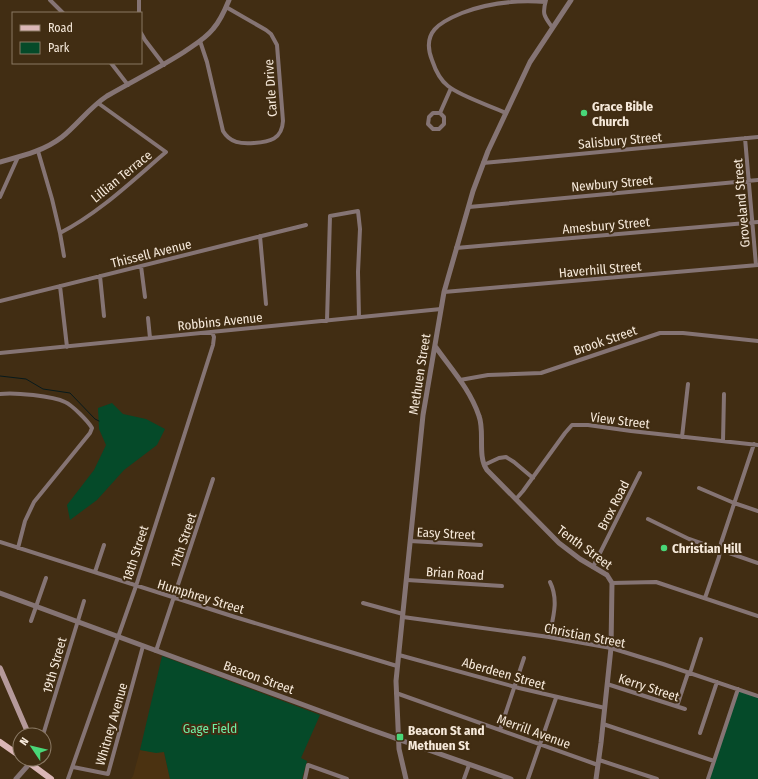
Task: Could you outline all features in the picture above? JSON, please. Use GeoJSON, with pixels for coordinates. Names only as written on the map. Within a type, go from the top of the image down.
{"type":"FeatureCollection","features":[{"type":"Feature","properties":{"kind":"main road"},"geometry":{"type":"LineString","coordinates":[[0,668],[26,727]]}},
{"type":"Feature","properties":{"kind":"main road"},"geometry":{"type":"LineString","coordinates":[[0,742],[12,750]]}},
{"type":"Feature","properties":{"kind":"main road"},"geometry":{"type":"LineString","coordinates":[[38,767],[51,779]]}},
{"type":"Feature","properties":{"kind":"street"},"geometry":{"type":"LineString","coordinates":[[50,0],[62,12]]}},
{"type":"Feature","properties":{"kind":"street"},"geometry":{"type":"LineString","coordinates":[[139,0],[139,12]]}},
{"type":"Feature","properties":{"kind":"street"},"geometry":{"type":"LineString","coordinates":[[0,162],[38,151],[61,138],[98,103],[164,65],[200,41],[212,30],[229,0]]}},
{"type":"Feature","properties":{"kind":"street"},"geometry":{"type":"LineString","coordinates":[[506,113],[451,88],[440,77],[430,54],[430,38],[433,32],[439,24],[446,19],[488,4],[529,0],[546,1],[544,15],[552,26]]}},
{"type":"Feature","properties":{"kind":"street","name":"Methuen Street"},"geometry":{"type":"LineString","coordinates":[[406,779],[398,740],[396,693],[397,666],[423,415],[444,292],[456,248],[483,163],[530,62],[552,26],[571,0]]}},
{"type":"Feature","properties":{"kind":"street","name":"Carle Drive"},"geometry":{"type":"LineString","coordinates":[[200,41],[207,62],[223,131],[226,136],[235,142],[242,143],[266,142],[276,137],[282,126],[283,120],[277,45],[274,38],[266,30],[226,7]]}},
{"type":"Feature","properties":{"kind":"street"},"geometry":{"type":"LineString","coordinates":[[142,35],[164,65]]}},
{"type":"Feature","properties":{"kind":"street"},"geometry":{"type":"LineString","coordinates":[[113,64],[128,85]]}},
{"type":"Feature","properties":{"kind":"street"},"geometry":{"type":"LineString","coordinates":[[440,113],[451,88]]}},
{"type":"Feature","properties":{"kind":"street","name":"Lillian Terrace"},"geometry":{"type":"LineString","coordinates":[[60,233],[113,198],[166,152],[98,103]]}},
{"type":"Feature","properties":{"kind":"street"},"geometry":{"type":"LineString","coordinates":[[440,113],[444,117],[444,124],[440,128],[433,129],[428,124],[429,117],[433,114],[440,113]]}},
{"type":"Feature","properties":{"kind":"street","name":"Salisbury Street"},"geometry":{"type":"LineString","coordinates":[[483,163],[758,137]]}},
{"type":"Feature","properties":{"kind":"street","name":"Groveland Street"},"geometry":{"type":"LineString","coordinates":[[745,138],[757,265]]}},
{"type":"Feature","properties":{"kind":"street"},"geometry":{"type":"LineString","coordinates":[[38,151],[52,199],[64,256]]}},
{"type":"Feature","properties":{"kind":"street"},"geometry":{"type":"LineString","coordinates":[[0,197],[18,157]]}},
{"type":"Feature","properties":{"kind":"street","name":"Newbury Street"},"geometry":{"type":"LineString","coordinates":[[469,207],[758,180]]}},
{"type":"Feature","properties":{"kind":"street"},"geometry":{"type":"LineString","coordinates":[[327,320],[330,216],[358,211],[360,229],[358,272],[359,317]]}},
{"type":"Feature","properties":{"kind":"street","name":"Amesbury Street"},"geometry":{"type":"LineString","coordinates":[[456,248],[758,222]]}},
{"type":"Feature","properties":{"kind":"street","name":"Thissell Avenue"},"geometry":{"type":"LineString","coordinates":[[0,301],[260,236],[306,226]]}},
{"type":"Feature","properties":{"kind":"street"},"geometry":{"type":"LineString","coordinates":[[260,236],[266,304]]}},
{"type":"Feature","properties":{"kind":"street","name":"Haverhill Street"},"geometry":{"type":"LineString","coordinates":[[444,292],[757,265]]}},
{"type":"Feature","properties":{"kind":"street"},"geometry":{"type":"LineString","coordinates":[[141,266],[145,297]]}},
{"type":"Feature","properties":{"kind":"street"},"geometry":{"type":"LineString","coordinates":[[100,276],[104,316]]}},
{"type":"Feature","properties":{"kind":"street"},"geometry":{"type":"LineString","coordinates":[[60,286],[67,346]]}},
{"type":"Feature","properties":{"kind":"street","name":"Robbins Avenue"},"geometry":{"type":"LineString","coordinates":[[0,353],[441,309]]}},
{"type":"Feature","properties":{"kind":"street"},"geometry":{"type":"LineString","coordinates":[[148,318],[150,338]]}},
{"type":"Feature","properties":{"kind":"street","name":"18th Street"},"geometry":{"type":"LineString","coordinates":[[68,779],[136,586],[213,345],[214,337],[212,332]]}},
{"type":"Feature","properties":{"kind":"street","name":"Brook Street"},"geometry":{"type":"LineString","coordinates":[[460,380],[488,375],[541,373],[660,333],[683,333],[758,341]]}},
{"type":"Feature","properties":{"kind":"street"},"geometry":{"type":"LineString","coordinates":[[435,346],[460,380],[474,403],[481,421],[484,465],[505,457],[514,462],[533,478]]}},
{"type":"Feature","properties":{"kind":"street"},"geometry":{"type":"LineString","coordinates":[[682,437],[688,384]]}},
{"type":"Feature","properties":{"kind":"street"},"geometry":{"type":"LineString","coordinates":[[0,394],[19,393],[65,401],[92,428],[92,430],[34,502],[25,520],[18,548]]}},
{"type":"Feature","properties":{"kind":"street"},"geometry":{"type":"LineString","coordinates":[[723,441],[724,394]]}},
{"type":"Feature","properties":{"kind":"street","name":"View Street"},"geometry":{"type":"LineString","coordinates":[[516,499],[523,492],[572,425],[588,425],[682,437],[756,444]]}},
{"type":"Feature","properties":{"kind":"street"},"geometry":{"type":"LineString","coordinates":[[704,598],[734,503],[756,444]]}},
{"type":"Feature","properties":{"kind":"street","name":"Tenth Street"},"geometry":{"type":"LineString","coordinates":[[484,465],[538,524],[559,544],[607,575],[612,583],[611,648],[596,779]]}},
{"type":"Feature","properties":{"kind":"street","name":"Brox Road"},"geometry":{"type":"LineString","coordinates":[[593,567],[640,473]]}},
{"type":"Feature","properties":{"kind":"street","name":"17th Street"},"geometry":{"type":"LineString","coordinates":[[156,651],[213,480]]}},
{"type":"Feature","properties":{"kind":"street"},"geometry":{"type":"LineString","coordinates":[[699,488],[734,503],[758,510]]}},
{"type":"Feature","properties":{"kind":"street"},"geometry":{"type":"LineString","coordinates":[[648,519],[689,539],[758,563]]}},
{"type":"Feature","properties":{"kind":"street","name":"Easy Street"},"geometry":{"type":"LineString","coordinates":[[410,541],[482,545]]}},
{"type":"Feature","properties":{"kind":"street","name":"Humphrey Street"},"geometry":{"type":"LineString","coordinates":[[0,542],[136,586],[397,666]]}},
{"type":"Feature","properties":{"kind":"street"},"geometry":{"type":"LineString","coordinates":[[95,572],[104,545]]}},
{"type":"Feature","properties":{"kind":"street"},"geometry":{"type":"LineString","coordinates":[[31,621],[46,578]]}},
{"type":"Feature","properties":{"kind":"street","name":"Brian Road"},"geometry":{"type":"LineString","coordinates":[[406,580],[502,586]]}},
{"type":"Feature","properties":{"kind":"street"},"geometry":{"type":"LineString","coordinates":[[549,637],[555,603],[554,593],[550,582]]}},
{"type":"Feature","properties":{"kind":"street"},"geometry":{"type":"LineString","coordinates":[[612,583],[656,582],[758,616]]}},
{"type":"Feature","properties":{"kind":"street","name":"Beacon Street"},"geometry":{"type":"LineString","coordinates":[[0,593],[398,740],[511,779]]}},
{"type":"Feature","properties":{"kind":"street","name":"19th Street"},"geometry":{"type":"LineString","coordinates":[[45,727],[84,601]]}},
{"type":"Feature","properties":{"kind":"street","name":"Christian Street"},"geometry":{"type":"LineString","coordinates":[[363,603],[403,616],[549,637],[611,648],[758,696]]}},
{"type":"Feature","properties":{"kind":"street"},"geometry":{"type":"LineString","coordinates":[[677,706],[701,639]]}},
{"type":"Feature","properties":{"kind":"street","name":"Whitney Avenue"},"geometry":{"type":"LineString","coordinates":[[73,766],[108,774],[143,646]]}},
{"type":"Feature","properties":{"kind":"street","name":"Aberdeen Street"},"geometry":{"type":"LineString","coordinates":[[399,655],[556,698],[605,708]]}},
{"type":"Feature","properties":{"kind":"street"},"geometry":{"type":"LineString","coordinates":[[500,730],[524,658]]}},
{"type":"Feature","properties":{"kind":"street"},"geometry":{"type":"LineString","coordinates":[[700,733],[717,682]]}},
{"type":"Feature","properties":{"kind":"street","name":"Kerry Street"},"geometry":{"type":"LineString","coordinates":[[607,684],[686,709]]}},
{"type":"Feature","properties":{"kind":"street"},"geometry":{"type":"LineString","coordinates":[[708,779],[738,690]]}},
{"type":"Feature","properties":{"kind":"street","name":"Merrill Avenue"},"geometry":{"type":"LineString","coordinates":[[396,693],[540,745],[657,779]]}},
{"type":"Feature","properties":{"kind":"street"},"geometry":{"type":"LineString","coordinates":[[528,779],[556,698]]}},
{"type":"Feature","properties":{"kind":"street"},"geometry":{"type":"LineString","coordinates":[[603,724],[714,761]]}},
{"type":"Feature","properties":{"kind":"street"},"geometry":{"type":"LineString","coordinates":[[305,779],[308,765],[347,779]]}},
{"type":"Feature","properties":{"kind":"street"},"geometry":{"type":"LineString","coordinates":[[464,779],[469,765]]}},
{"type":"Feature","properties":{"kind":"street"},"geometry":{"type":"LineString","coordinates":[[16,779],[26,767]]}},
{"type":"Feature","properties":{"kind":"shaded area"},"geometry":{"type":"Polygon","coordinates":[[[140,750],[164,752],[170,779],[131,779],[140,750]]]}},
{"type":"Feature","properties":{"kind":"green space"},"geometry":{"type":"Polygon","coordinates":[[[112,403],[123,414],[146,419],[165,429],[157,445],[124,470],[97,500],[70,520],[67,505],[94,470],[106,445],[99,429],[98,408],[112,403]]]}},
{"type":"Feature","properties":{"kind":"green space","name":"Gage Field"},"geometry":{"type":"Polygon","coordinates":[[[162,656],[320,715],[301,758],[307,761],[302,779],[170,779],[164,752],[156,753],[140,750],[162,656]]]}},
{"type":"Feature","properties":{"kind":"green space"},"geometry":{"type":"Polygon","coordinates":[[[738,689],[758,696],[758,779],[708,779],[738,689]]]}},
{"type":"Feature","properties":{"kind":"waterway"},"geometry":{"type":"LineString","coordinates":[[0,376],[26,379],[43,389],[70,393],[95,419],[99,421]]}},
{"type":"Feature","properties":{"kind":"place","name":"Grace Bible Church"},"geometry":{"type":"Point","coordinates":[584,113]}},
{"type":"Feature","properties":{"kind":"place","name":"Christian Hill"},"geometry":{"type":"Point","coordinates":[664,548]}},
{"type":"Feature","properties":{"kind":"place","name":"Beacon St and Methuen St"},"geometry":{"type":"Point","coordinates":[400,737]}}]}
